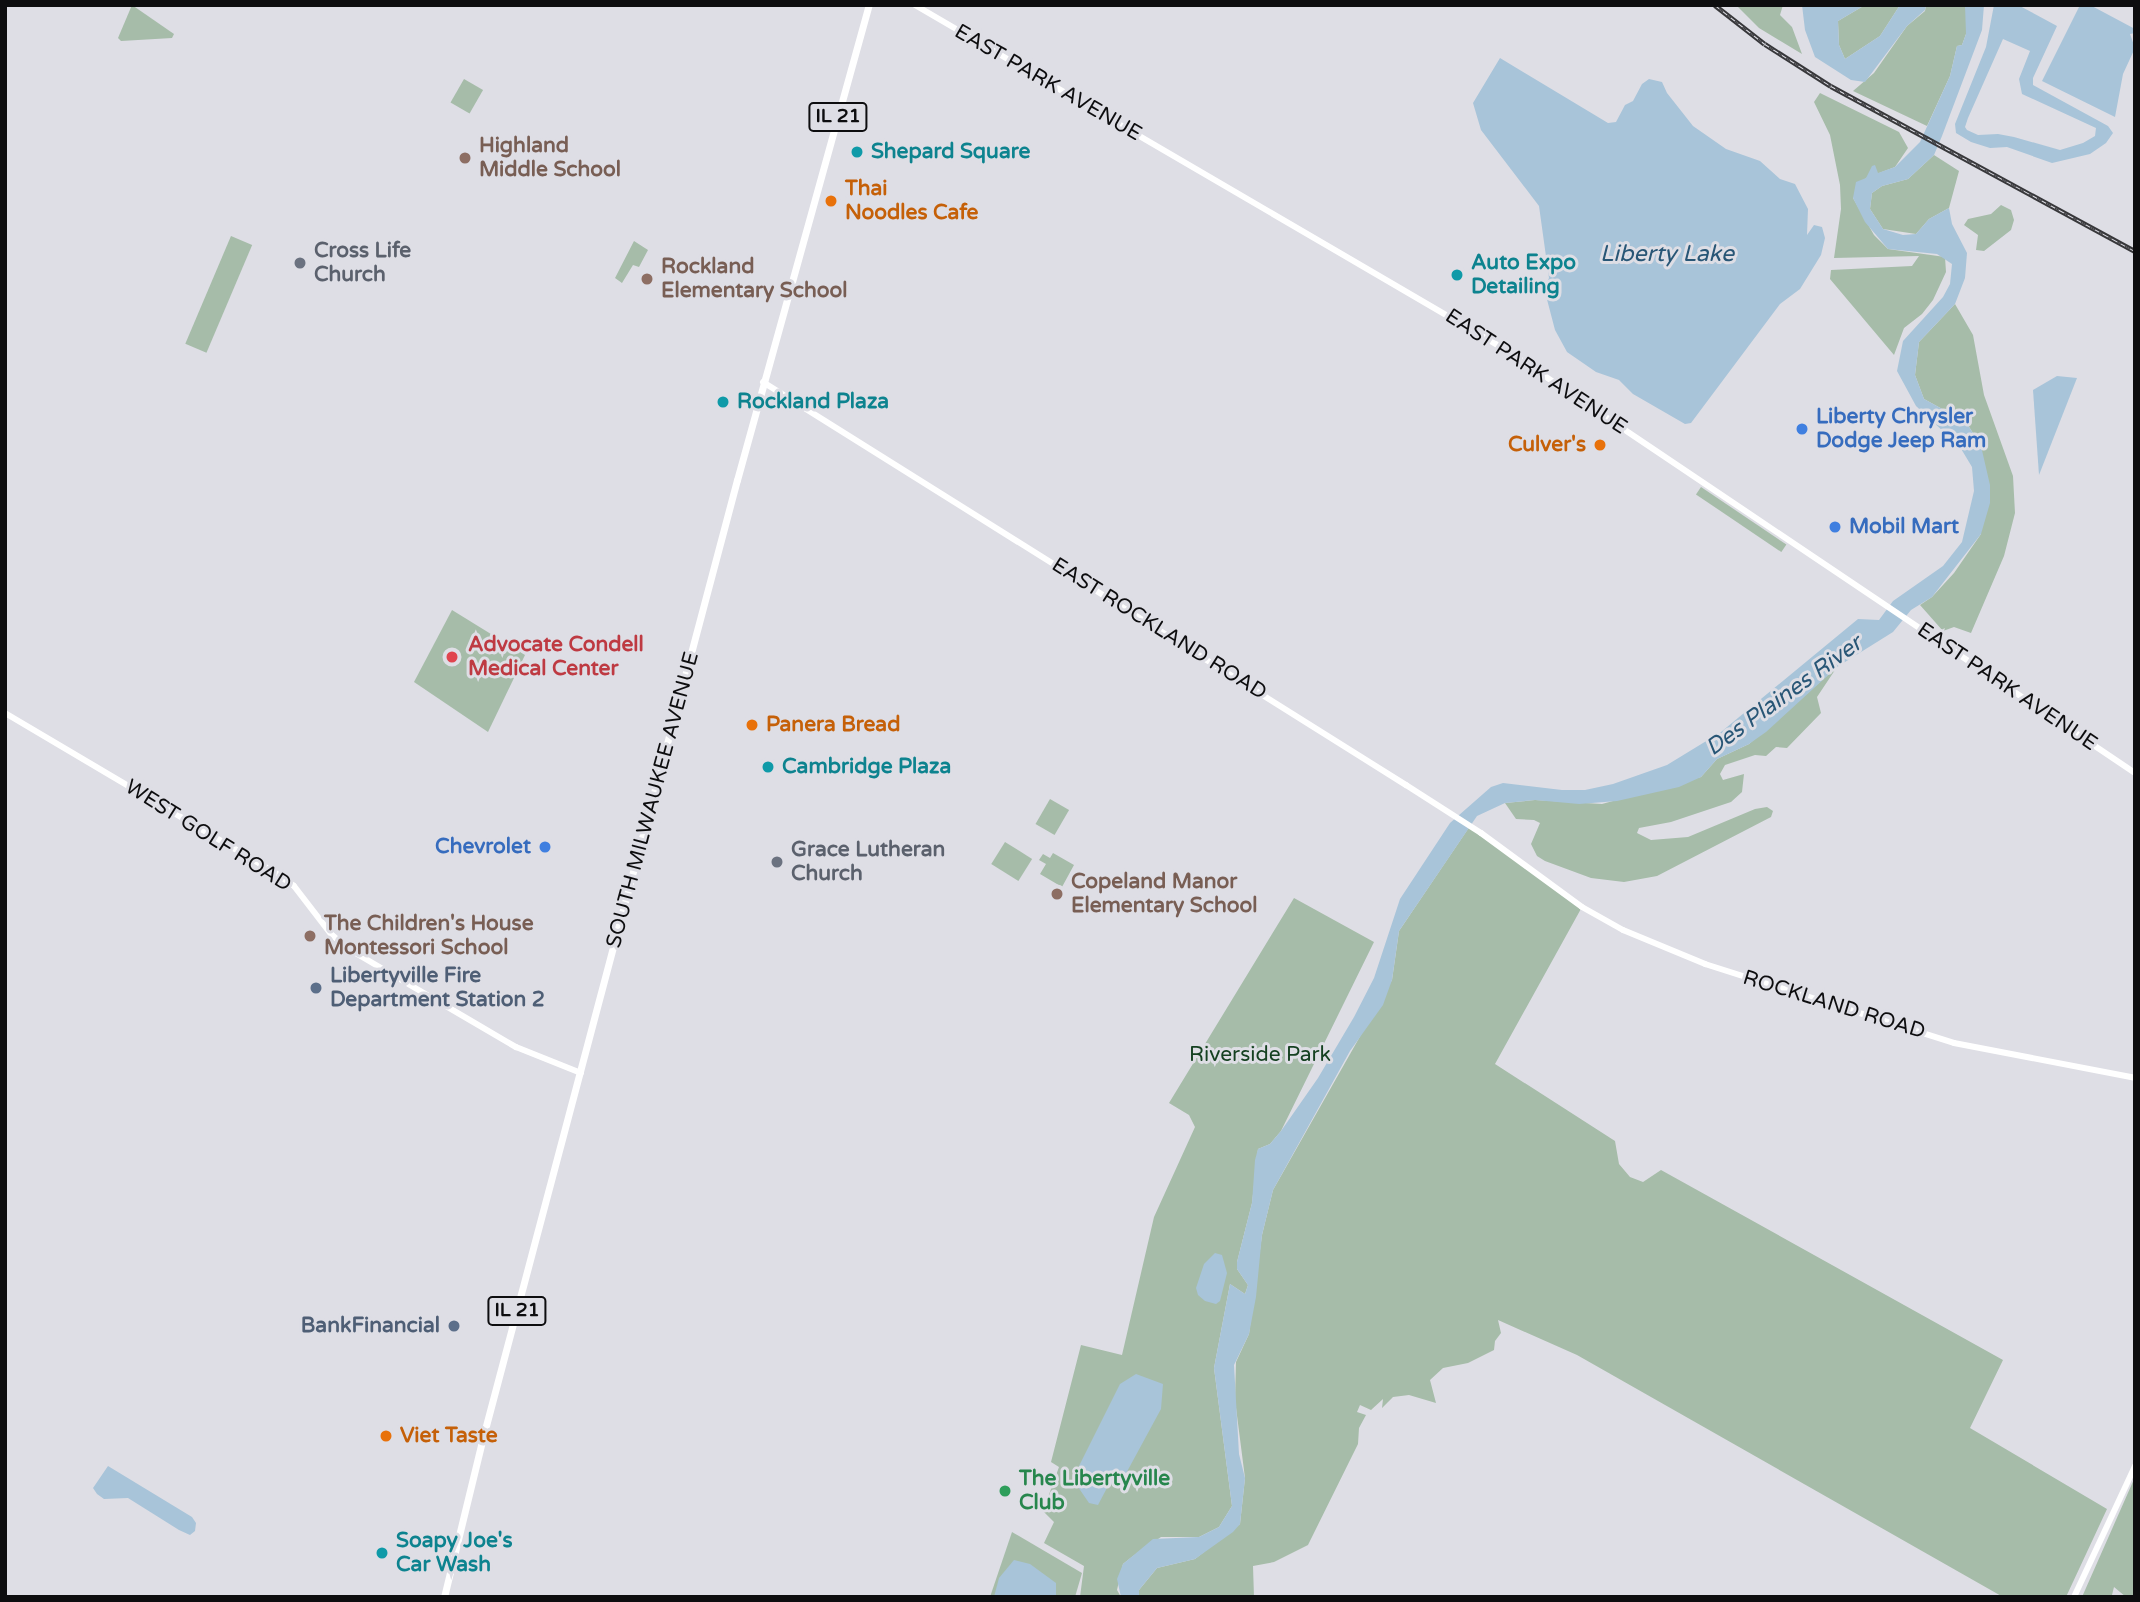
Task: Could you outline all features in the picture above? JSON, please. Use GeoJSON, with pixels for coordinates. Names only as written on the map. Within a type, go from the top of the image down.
{"type":"FeatureCollection","features":[{"type":"Feature","properties":{"kind":"main road","name":"SOUTH MILWAUKEE AVENUE"},"geometry":{"type":"LineString","coordinates":[[444,1597],[483,1437],[763,382],[869,5]]}},
{"type":"Feature","properties":{"kind":"street","name":"EAST PARK AVENUE"},"geometry":{"type":"LineString","coordinates":[[915,5],[1506,350],[2135,773]]}},
{"type":"Feature","properties":{"kind":"street","name":"EAST ROCKLAND ROAD"},"geometry":{"type":"LineString","coordinates":[[763,382],[1446,810],[1549,885]]}},
{"type":"Feature","properties":{"kind":"street","name":"WEST GOLF ROAD"},"geometry":{"type":"LineString","coordinates":[[5,713],[274,872],[294,886],[331,934],[348,948],[516,1047],[581,1073]]}},
{"type":"Feature","properties":{"kind":"street","name":"ROCKLAND ROAD"},"geometry":{"type":"LineString","coordinates":[[1549,885],[1623,930],[1743,977],[1954,1043],[2135,1079]]}},
{"type":"Feature","properties":{"kind":"street"},"geometry":{"type":"LineString","coordinates":[[2074,1597],[2135,1466]]}},
{"type":"Feature","properties":{"kind":"green space"},"geometry":{"type":"Polygon","coordinates":[[[132,5],[174,34],[172,38],[121,41],[118,38],[132,5]]]}},
{"type":"Feature","properties":{"kind":"green space"},"geometry":{"type":"Polygon","coordinates":[[[1736,5],[1783,5],[1780,15],[1792,27],[1802,54],[1759,28],[1736,5]]]}},
{"type":"Feature","properties":{"kind":"green space"},"geometry":{"type":"Polygon","coordinates":[[[1865,5],[1900,5],[1880,36],[1845,59],[1839,45],[1838,21],[1865,5]]]}},
{"type":"Feature","properties":{"kind":"green space"},"geometry":{"type":"Polygon","coordinates":[[[1926,5],[1965,5],[1968,19],[1962,45],[1957,46],[1950,76],[1927,126],[1853,91],[1874,73],[1907,26],[1925,11],[1926,5]]]}},
{"type":"Feature","properties":{"kind":"green space"},"geometry":{"type":"Polygon","coordinates":[[[464,79],[483,90],[470,113],[450,102],[464,79]]]}},
{"type":"Feature","properties":{"kind":"green space"},"geometry":{"type":"Polygon","coordinates":[[[1820,93],[1899,132],[1908,148],[1895,167],[1866,178],[1853,198],[1874,235],[1888,249],[1945,257],[1946,272],[1933,300],[1922,314],[1904,328],[1894,355],[1830,279],[1831,270],[1912,266],[1919,256],[1834,258],[1841,209],[1840,185],[1830,135],[1814,102],[1820,93]]]}},
{"type":"Feature","properties":{"kind":"green space"},"geometry":{"type":"Polygon","coordinates":[[[1934,155],[1959,171],[1949,208],[1929,219],[1916,234],[1883,229],[1870,209],[1872,193],[1882,186],[1908,179],[1934,155]]]}},
{"type":"Feature","properties":{"kind":"green space"},"geometry":{"type":"Polygon","coordinates":[[[2001,205],[2011,210],[2014,220],[2011,230],[1984,251],[1976,250],[1978,235],[1964,225],[1968,219],[1991,214],[2001,205]]]}},
{"type":"Feature","properties":{"kind":"green space"},"geometry":{"type":"Polygon","coordinates":[[[231,236],[252,245],[206,353],[185,344],[231,236]]]}},
{"type":"Feature","properties":{"kind":"green space"},"geometry":{"type":"Polygon","coordinates":[[[634,241],[648,250],[639,267],[633,265],[622,283],[615,278],[634,241]]]}},
{"type":"Feature","properties":{"kind":"green space"},"geometry":{"type":"Polygon","coordinates":[[[1955,304],[1973,335],[1984,395],[2013,476],[2015,513],[2004,556],[1971,633],[1954,627],[1943,631],[1920,605],[1932,597],[1954,573],[1981,534],[1981,446],[1966,422],[1924,399],[1915,375],[1919,342],[1955,304]]]}},
{"type":"Feature","properties":{"kind":"green space"},"geometry":{"type":"Polygon","coordinates":[[[1701,487],[1786,545],[1781,552],[1696,494],[1701,487]]]}},
{"type":"Feature","properties":{"kind":"green space"},"geometry":{"type":"Polygon","coordinates":[[[452,610],[525,655],[488,732],[414,682],[452,610]]]}},
{"type":"Feature","properties":{"kind":"green space"},"geometry":{"type":"Polygon","coordinates":[[[1837,667],[1817,697],[1821,713],[1787,748],[1776,747],[1766,756],[1755,755],[1725,765],[1720,774],[1723,780],[1744,774],[1742,792],[1731,802],[1671,822],[1639,828],[1637,833],[1651,840],[1688,837],[1755,809],[1767,807],[1773,811],[1771,817],[1657,876],[1624,882],[1591,878],[1545,861],[1537,856],[1531,844],[1540,823],[1516,819],[1505,803],[1535,800],[1602,804],[1701,777],[1717,759],[1749,744],[1837,667]]]}},
{"type":"Feature","properties":{"kind":"green space"},"geometry":{"type":"Polygon","coordinates":[[[1050,799],[1069,810],[1055,835],[1036,824],[1050,799]]]}},
{"type":"Feature","properties":{"kind":"green space"},"geometry":{"type":"Polygon","coordinates":[[[1470,826],[1582,907],[1495,1064],[1615,1141],[1619,1164],[1630,1177],[1643,1182],[1661,1170],[2003,1360],[1970,1428],[2107,1509],[2066,1597],[2003,1597],[1577,1355],[1498,1320],[1501,1333],[1495,1341],[1494,1350],[1468,1363],[1443,1368],[1430,1380],[1436,1403],[1409,1395],[1393,1397],[1382,1408],[1383,1399],[1371,1410],[1360,1405],[1357,1412],[1366,1415],[1359,1428],[1358,1444],[1308,1545],[1274,1562],[1253,1566],[1254,1597],[1139,1597],[1139,1590],[1157,1568],[1195,1559],[1240,1524],[1245,1478],[1235,1400],[1236,1362],[1249,1334],[1262,1235],[1273,1190],[1392,980],[1399,931],[1470,826]]]}},
{"type":"Feature","properties":{"kind":"green space"},"geometry":{"type":"Polygon","coordinates":[[[1005,842],[1032,859],[1018,881],[991,864],[1005,842]]]}},
{"type":"Feature","properties":{"kind":"green space"},"geometry":{"type":"Polygon","coordinates":[[[1053,853],[1074,865],[1062,887],[1040,874],[1046,864],[1039,860],[1043,854],[1050,858],[1053,853]]]}},
{"type":"Feature","properties":{"kind":"green space","name":"Riverside Park"},"geometry":{"type":"Polygon","coordinates":[[[1294,898],[1374,942],[1281,1131],[1270,1144],[1258,1149],[1252,1203],[1237,1262],[1237,1269],[1248,1285],[1245,1294],[1230,1284],[1214,1368],[1232,1506],[1219,1527],[1199,1537],[1161,1537],[1123,1564],[1117,1590],[1121,1597],[1080,1597],[1084,1566],[1044,1543],[1054,1522],[1043,1511],[1059,1467],[1051,1462],[1081,1345],[1122,1355],[1154,1217],[1195,1127],[1189,1115],[1169,1103],[1294,898]]]}},
{"type":"Feature","properties":{"kind":"green space"},"geometry":{"type":"Polygon","coordinates":[[[2135,1477],[2135,1597],[2126,1597],[2114,1587],[2112,1595],[2115,1597],[2082,1597],[2135,1477]]]}},
{"type":"Feature","properties":{"kind":"green space"},"geometry":{"type":"Polygon","coordinates":[[[1012,1532],[1082,1573],[1075,1597],[990,1597],[1012,1532]]]}},
{"type":"Feature","properties":{"kind":"water"},"geometry":{"type":"Polygon","coordinates":[[[1802,5],[1865,5],[1838,21],[1839,45],[1845,59],[1880,36],[1900,5],[1926,5],[1925,10],[1907,26],[1865,82],[1851,80],[1815,57],[1805,30],[1802,5]]]}},
{"type":"Feature","properties":{"kind":"water","name":"Des Plaines River"},"geometry":{"type":"Polygon","coordinates":[[[1965,5],[1984,5],[1982,30],[1934,155],[1908,179],[1882,186],[1872,193],[1870,209],[1883,229],[1903,235],[1916,234],[1929,219],[1949,208],[1952,224],[1967,253],[1965,278],[1955,304],[1919,342],[1915,375],[1924,399],[1966,422],[1981,446],[1990,485],[1990,503],[1981,534],[1932,597],[1911,610],[1893,632],[1837,667],[1766,732],[1749,744],[1717,759],[1701,777],[1679,787],[1617,801],[1579,804],[1535,800],[1505,803],[1477,816],[1399,931],[1392,980],[1383,1005],[1350,1051],[1273,1190],[1262,1235],[1256,1297],[1249,1334],[1234,1365],[1239,1454],[1245,1478],[1240,1524],[1195,1559],[1157,1568],[1139,1590],[1139,1597],[1121,1597],[1117,1579],[1123,1564],[1153,1539],[1199,1537],[1219,1527],[1232,1506],[1214,1368],[1230,1284],[1245,1294],[1248,1285],[1237,1269],[1237,1262],[1252,1203],[1258,1149],[1270,1144],[1281,1131],[1318,1078],[1354,1017],[1374,978],[1400,899],[1450,823],[1491,787],[1503,783],[1585,790],[1613,784],[1667,765],[1721,732],[1858,619],[1879,620],[1893,601],[1943,566],[1962,542],[1974,491],[1972,467],[1960,447],[1916,406],[1897,371],[1903,341],[1943,297],[1950,284],[1952,264],[1937,254],[1888,249],[1865,222],[1853,198],[1856,182],[1866,178],[1872,166],[1875,165],[1878,173],[1895,167],[1920,142],[1950,76],[1957,46],[1962,45],[1966,34],[1965,5]]]}},
{"type":"Feature","properties":{"kind":"water"},"geometry":{"type":"Polygon","coordinates":[[[1994,5],[2018,5],[2057,26],[2033,78],[2033,85],[2108,126],[2113,133],[2106,143],[2090,154],[2052,163],[2007,147],[1990,148],[1971,142],[1956,133],[1955,124],[1986,47],[1994,5]],[[2003,39],[1968,118],[1965,127],[1967,130],[1978,135],[1998,134],[2014,137],[2060,150],[2095,136],[2096,128],[2022,94],[2019,79],[2030,51],[2003,39]]]}},
{"type":"Feature","properties":{"kind":"water"},"geometry":{"type":"Polygon","coordinates":[[[2080,5],[2090,5],[2135,29],[2135,33],[2130,34],[2135,48],[2123,74],[2115,117],[2042,81],[2080,5]]]}},
{"type":"Feature","properties":{"kind":"water","name":"Liberty Lake"},"geometry":{"type":"Polygon","coordinates":[[[1500,58],[1608,123],[1616,122],[1625,105],[1633,101],[1642,84],[1649,79],[1662,82],[1667,93],[1693,126],[1726,149],[1760,161],[1780,179],[1795,184],[1808,209],[1807,235],[1814,225],[1822,227],[1825,238],[1821,255],[1800,289],[1780,304],[1691,423],[1685,424],[1633,394],[1619,380],[1596,372],[1567,352],[1555,330],[1544,288],[1549,278],[1539,206],[1481,130],[1473,103],[1500,58]]]}},
{"type":"Feature","properties":{"kind":"water"},"geometry":{"type":"Polygon","coordinates":[[[2057,376],[2077,378],[2039,475],[2033,390],[2057,376]]]}},
{"type":"Feature","properties":{"kind":"water"},"geometry":{"type":"Polygon","coordinates":[[[1215,1253],[1222,1255],[1227,1273],[1220,1301],[1216,1304],[1205,1301],[1198,1295],[1196,1288],[1204,1264],[1215,1253]]]}},
{"type":"Feature","properties":{"kind":"water"},"geometry":{"type":"Polygon","coordinates":[[[1136,1374],[1163,1384],[1161,1409],[1123,1479],[1108,1486],[1098,1505],[1089,1503],[1076,1484],[1079,1466],[1120,1384],[1136,1374]]]}},
{"type":"Feature","properties":{"kind":"water"},"geometry":{"type":"Polygon","coordinates":[[[108,1466],[192,1517],[196,1523],[195,1531],[190,1535],[179,1530],[128,1498],[104,1499],[97,1494],[93,1488],[108,1466]]]}},
{"type":"Feature","properties":{"kind":"water"},"geometry":{"type":"Polygon","coordinates":[[[1014,1560],[1030,1564],[1056,1583],[1056,1597],[994,1597],[999,1578],[1014,1560]]]}},
{"type":"Feature","properties":{"kind":"railway"},"geometry":{"type":"LineString","coordinates":[[1715,5],[1765,44],[1831,86],[2135,251]]}},
{"type":"Feature","properties":{"kind":"place","name":"Shepard Square"},"geometry":{"type":"Point","coordinates":[857,152]}},
{"type":"Feature","properties":{"kind":"place","name":"Highland Middle School"},"geometry":{"type":"Point","coordinates":[465,158]}},
{"type":"Feature","properties":{"kind":"place","name":"Thai Noodles Cafe"},"geometry":{"type":"Point","coordinates":[831,201]}},
{"type":"Feature","properties":{"kind":"place","name":"Cross Life Church"},"geometry":{"type":"Point","coordinates":[300,263]}},
{"type":"Feature","properties":{"kind":"place","name":"Auto Expo Detailing"},"geometry":{"type":"Point","coordinates":[1457,275]}},
{"type":"Feature","properties":{"kind":"place","name":"Rockland Elementary School"},"geometry":{"type":"Point","coordinates":[647,279]}},
{"type":"Feature","properties":{"kind":"place","name":"Rockland Plaza"},"geometry":{"type":"Point","coordinates":[723,402]}},
{"type":"Feature","properties":{"kind":"place","name":"Liberty Chrysler Dodge Jeep Ram"},"geometry":{"type":"Point","coordinates":[1802,429]}},
{"type":"Feature","properties":{"kind":"place","name":"Culver's"},"geometry":{"type":"Point","coordinates":[1600,445]}},
{"type":"Feature","properties":{"kind":"place","name":"Mobil Mart"},"geometry":{"type":"Point","coordinates":[1835,527]}},
{"type":"Feature","properties":{"kind":"place","name":"Advocate Condell Medical Center"},"geometry":{"type":"Point","coordinates":[452,657]}},
{"type":"Feature","properties":{"kind":"place","name":"Panera Bread"},"geometry":{"type":"Point","coordinates":[752,725]}},
{"type":"Feature","properties":{"kind":"place","name":"Cambridge Plaza"},"geometry":{"type":"Point","coordinates":[768,767]}},
{"type":"Feature","properties":{"kind":"place","name":"Chevrolet"},"geometry":{"type":"Point","coordinates":[545,847]}},
{"type":"Feature","properties":{"kind":"place","name":"Grace Lutheran Church"},"geometry":{"type":"Point","coordinates":[777,862]}},
{"type":"Feature","properties":{"kind":"place","name":"Copeland Manor Elementary School"},"geometry":{"type":"Point","coordinates":[1057,894]}},
{"type":"Feature","properties":{"kind":"place","name":"The Children's House Montessori School"},"geometry":{"type":"Point","coordinates":[310,936]}},
{"type":"Feature","properties":{"kind":"place","name":"Libertyville Fire Department Station 2"},"geometry":{"type":"Point","coordinates":[316,988]}},
{"type":"Feature","properties":{"kind":"place","name":"BankFinancial"},"geometry":{"type":"Point","coordinates":[454,1326]}},
{"type":"Feature","properties":{"kind":"place","name":"Viet Taste"},"geometry":{"type":"Point","coordinates":[386,1436]}},
{"type":"Feature","properties":{"kind":"place","name":"The Libertyville Club"},"geometry":{"type":"Point","coordinates":[1005,1491]}},
{"type":"Feature","properties":{"kind":"place","name":"Soapy Joe's Car Wash"},"geometry":{"type":"Point","coordinates":[382,1553]}}]}
